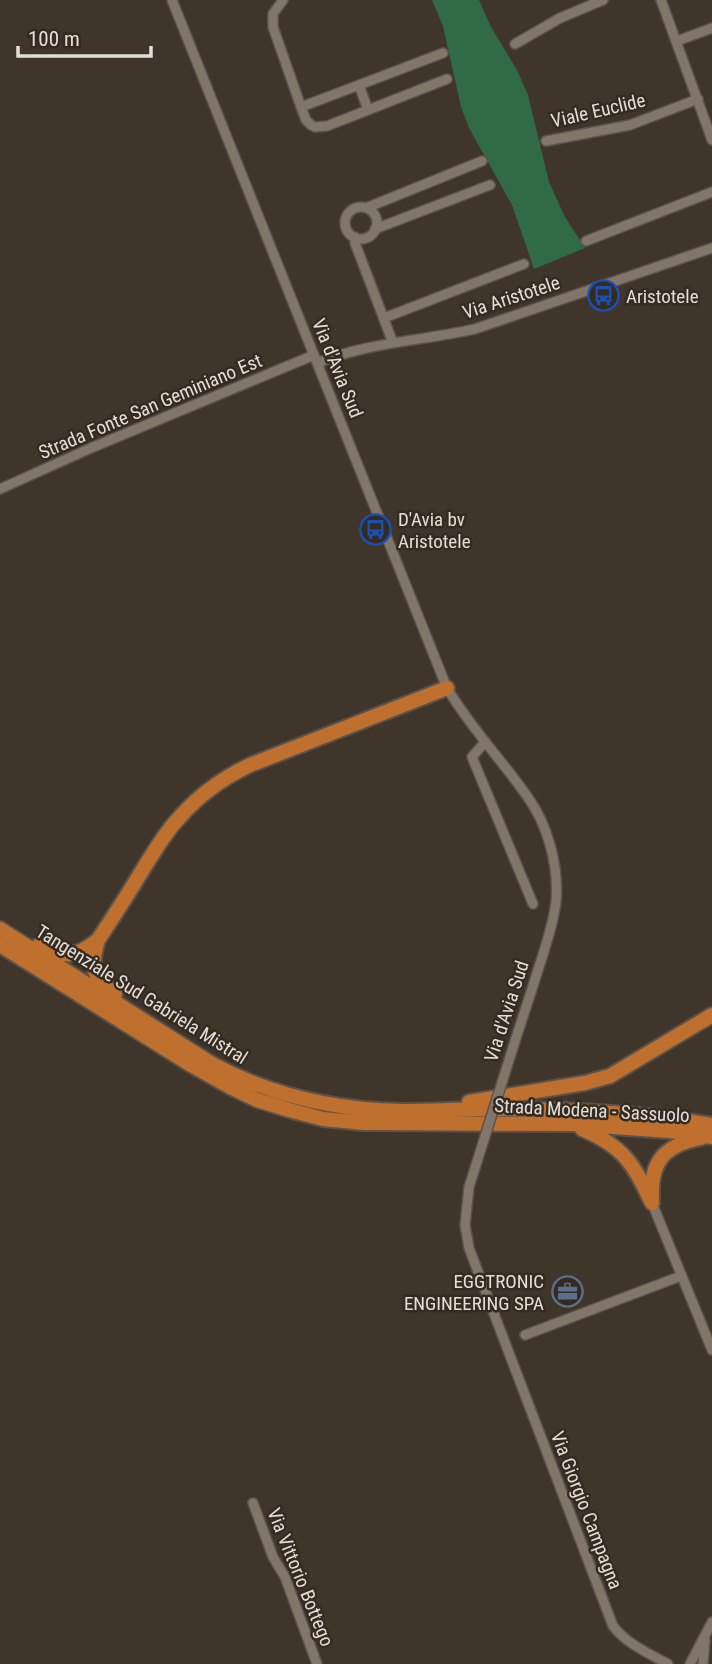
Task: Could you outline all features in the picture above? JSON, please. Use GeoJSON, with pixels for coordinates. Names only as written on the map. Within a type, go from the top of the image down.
{"type":"FeatureCollection","features":[{"type":"Feature","properties":{"kind":"highway"},"geometry":{"type":"LineString","coordinates":[[165,1034],[106,988],[93,964],[99,940],[165,835],[214,785],[233,773],[447,688]]}},
{"type":"Feature","properties":{"kind":"highway"},"geometry":{"type":"LineString","coordinates":[[0,923],[62,955],[79,953],[99,940]]}},
{"type":"Feature","properties":{"kind":"highway","name":"Tangenziale Sud Gabriela Mistral"},"geometry":{"type":"LineString","coordinates":[[0,929],[212,1064],[261,1087],[322,1104],[471,1116]]}},
{"type":"Feature","properties":{"kind":"highway","name":"Tangenziale Sud Gabriela Mistral"},"geometry":{"type":"LineString","coordinates":[[0,945],[191,1065],[257,1100],[323,1119],[364,1124],[471,1116]]}},
{"type":"Feature","properties":{"kind":"highway"},"geometry":{"type":"LineString","coordinates":[[402,1111],[463,1104],[585,1083],[610,1076],[712,1015]]}},
{"type":"Feature","properties":{"kind":"highway","name":"Strada Modena - Sassuolo"},"geometry":{"type":"LineString","coordinates":[[471,1116],[604,1112],[670,1118],[711,1133]]}},
{"type":"Feature","properties":{"kind":"highway","name":"Strada Modena - Sassuolo"},"geometry":{"type":"LineString","coordinates":[[471,1116],[711,1133]]}},
{"type":"Feature","properties":{"kind":"highway"},"geometry":{"type":"LineString","coordinates":[[571,1124],[611,1143],[623,1153],[640,1178],[652,1203]]}},
{"type":"Feature","properties":{"kind":"highway"},"geometry":{"type":"LineString","coordinates":[[652,1203],[652,1175],[666,1151],[711,1133]]}},
{"type":"Feature","properties":{"kind":"street","name":"Via d'Avia Sud"},"geometry":{"type":"LineString","coordinates":[[172,0],[447,688],[456,704],[528,797],[543,824],[550,846],[555,871],[556,901],[551,929],[469,1187],[465,1225],[469,1248],[504,1343]]}},
{"type":"Feature","properties":{"kind":"street"},"geometry":{"type":"LineString","coordinates":[[283,0],[274,14],[273,27],[308,122],[315,127],[327,126],[447,79]]}},
{"type":"Feature","properties":{"kind":"street"},"geometry":{"type":"LineString","coordinates":[[514,44],[560,18],[603,0]]}},
{"type":"Feature","properties":{"kind":"street"},"geometry":{"type":"LineString","coordinates":[[661,0],[710,128],[712,140]]}},
{"type":"Feature","properties":{"kind":"street"},"geometry":{"type":"LineString","coordinates":[[677,41],[712,28]]}},
{"type":"Feature","properties":{"kind":"street"},"geometry":{"type":"LineString","coordinates":[[302,107],[443,53]]}},
{"type":"Feature","properties":{"kind":"street"},"geometry":{"type":"LineString","coordinates":[[359,85],[368,110]]}},
{"type":"Feature","properties":{"kind":"street","name":"Viale Euclide"},"geometry":{"type":"LineString","coordinates":[[545,141],[630,125],[698,99]]}},
{"type":"Feature","properties":{"kind":"street"},"geometry":{"type":"LineString","coordinates":[[482,161],[366,208],[355,208],[347,215],[345,225],[355,237],[364,238],[375,229],[490,185]]}},
{"type":"Feature","properties":{"kind":"street"},"geometry":{"type":"LineString","coordinates":[[586,241],[712,192]]}},
{"type":"Feature","properties":{"kind":"street"},"geometry":{"type":"LineString","coordinates":[[366,208],[375,216],[375,229]]}},
{"type":"Feature","properties":{"kind":"street"},"geometry":{"type":"LineString","coordinates":[[355,237],[393,343]]}},
{"type":"Feature","properties":{"kind":"street","name":"Via Aristotele"},"geometry":{"type":"LineString","coordinates":[[315,359],[374,345],[475,329],[712,248]]}},
{"type":"Feature","properties":{"kind":"street"},"geometry":{"type":"LineString","coordinates":[[384,318],[524,264]]}},
{"type":"Feature","properties":{"kind":"street","name":"Strada Fonte San Geminiano Est"},"geometry":{"type":"LineString","coordinates":[[0,489],[92,448],[315,359]]}},
{"type":"Feature","properties":{"kind":"street"},"geometry":{"type":"LineString","coordinates":[[485,742],[472,757],[533,904]]}},
{"type":"Feature","properties":{"kind":"street"},"geometry":{"type":"LineString","coordinates":[[652,1203],[712,1350]]}},
{"type":"Feature","properties":{"kind":"street"},"geometry":{"type":"LineString","coordinates":[[525,1335],[681,1276]]}},
{"type":"Feature","properties":{"kind":"street","name":"Via Giorgio Campagna"},"geometry":{"type":"LineString","coordinates":[[504,1343],[613,1626],[628,1642],[668,1664]]}},
{"type":"Feature","properties":{"kind":"street","name":"Via Vittorio Bottego"},"geometry":{"type":"LineString","coordinates":[[253,1503],[272,1557],[285,1577],[317,1664]]}},
{"type":"Feature","properties":{"kind":"street"},"geometry":{"type":"LineString","coordinates":[[690,1664],[711,1626]]}},
{"type":"Feature","properties":{"kind":"street"},"geometry":{"type":"LineString","coordinates":[[703,1664],[704,1643],[711,1626]]}},
{"type":"Feature","properties":{"kind":"green space"},"geometry":{"type":"Polygon","coordinates":[[[432,0],[479,0],[528,95],[549,182],[565,217],[585,248],[534,269],[512,205],[469,128],[461,107],[443,26],[432,0]]]}},
{"type":"Feature","properties":{"kind":"place","name":"Aristotele"},"geometry":{"type":"Point","coordinates":[603,296]}},
{"type":"Feature","properties":{"kind":"place","name":"D'Avia bv Aristotele"},"geometry":{"type":"Point","coordinates":[375,530]}},
{"type":"Feature","properties":{"kind":"place","name":"EGGTRONIC ENGINEERING SPA"},"geometry":{"type":"Point","coordinates":[567,1292]}}]}
